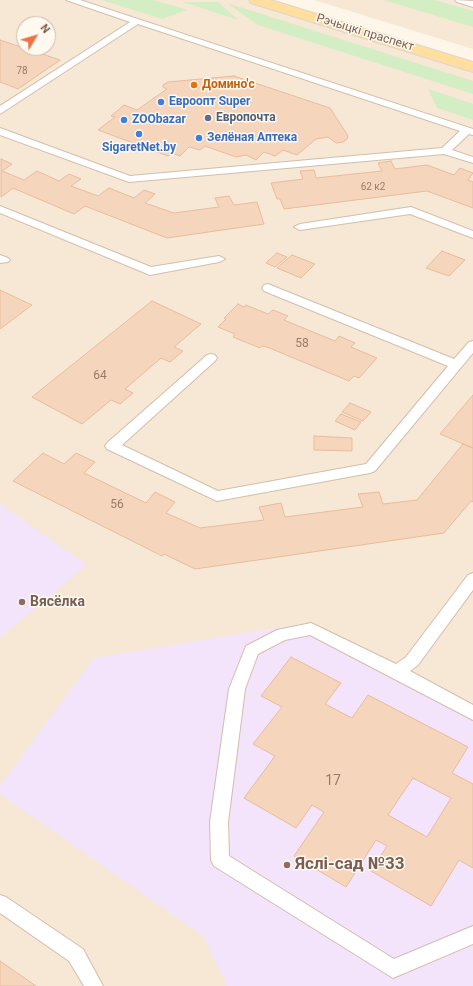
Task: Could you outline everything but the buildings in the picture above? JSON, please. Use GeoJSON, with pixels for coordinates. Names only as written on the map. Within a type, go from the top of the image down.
{"type":"FeatureCollection","features":[{"type":"Feature","properties":{"kind":"main road","name":"Рэчыцкі праспект"},"geometry":{"type":"LineString","coordinates":[[256,0],[473,67]]}},
{"type":"Feature","properties":{"kind":"lane"},"geometry":{"type":"LineString","coordinates":[[71,0],[470,131]]}},
{"type":"Feature","properties":{"kind":"lane"},"geometry":{"type":"LineString","coordinates":[[460,0],[473,4]]}},
{"type":"Feature","properties":{"kind":"lane"},"geometry":{"type":"LineString","coordinates":[[0,111],[137,21]]}},
{"type":"Feature","properties":{"kind":"lane"},"geometry":{"type":"LineString","coordinates":[[0,131],[129,179],[445,151],[473,160]]}},
{"type":"Feature","properties":{"kind":"lane"},"geometry":{"type":"LineString","coordinates":[[445,151],[470,131]]}},
{"type":"Feature","properties":{"kind":"lane"},"geometry":{"type":"LineString","coordinates":[[0,209],[150,271],[218,259]]}},
{"type":"Feature","properties":{"kind":"lane"},"geometry":{"type":"LineString","coordinates":[[300,227],[411,210],[473,235]]}},
{"type":"Feature","properties":{"kind":"lane"},"geometry":{"type":"LineString","coordinates":[[268,288],[457,365]]}},
{"type":"Feature","properties":{"kind":"lane"},"geometry":{"type":"LineString","coordinates":[[211,358],[112,446],[217,496],[370,468],[473,346]]}},
{"type":"Feature","properties":{"kind":"lane"},"geometry":{"type":"LineString","coordinates":[[397,672],[412,661],[473,579]]}},
{"type":"Feature","properties":{"kind":"lane"},"geometry":{"type":"LineString","coordinates":[[473,713],[397,672],[311,629],[282,634],[252,650],[237,689],[219,822],[220,860],[393,969],[473,935]]}},
{"type":"Feature","properties":{"kind":"lane"},"geometry":{"type":"LineString","coordinates":[[0,903],[76,955],[94,986]]}},
{"type":"Feature","properties":{"kind":"shaded area"},"geometry":{"type":"Polygon","coordinates":[[[0,0],[260,0],[473,67],[473,986],[0,986],[0,0]]]}},
{"type":"Feature","properties":{"kind":"shaded area"},"geometry":{"type":"Polygon","coordinates":[[[314,0],[473,0],[473,49],[314,0]]]}},
{"type":"Feature","properties":{"kind":"shaded area","name":"Вясёлка"},"geometry":{"type":"Polygon","coordinates":[[[0,504],[87,565],[0,638],[0,504]]]}},
{"type":"Feature","properties":{"kind":"shaded area","name":"Яслі-сад №33"},"geometry":{"type":"Polygon","coordinates":[[[295,625],[473,717],[473,986],[227,986],[203,936],[0,794],[0,786],[94,658],[295,625]]]}},
{"type":"Feature","properties":{"kind":"green space"},"geometry":{"type":"Polygon","coordinates":[[[102,0],[154,0],[187,10],[162,19],[102,0]]]}},
{"type":"Feature","properties":{"kind":"green space"},"geometry":{"type":"Polygon","coordinates":[[[384,0],[435,0],[473,11],[473,27],[384,0]]]}},
{"type":"Feature","properties":{"kind":"green space"},"geometry":{"type":"Polygon","coordinates":[[[183,2],[218,2],[238,20],[183,2]]]}},
{"type":"Feature","properties":{"kind":"green space"},"geometry":{"type":"Polygon","coordinates":[[[227,3],[473,81],[473,94],[258,25],[227,3]]]}},
{"type":"Feature","properties":{"kind":"green space"},"geometry":{"type":"Polygon","coordinates":[[[428,89],[473,104],[473,120],[437,108],[428,89]]]}},
{"type":"Feature","properties":{"kind":"place","name":"Домино'c"},"geometry":{"type":"Point","coordinates":[194,85]}},
{"type":"Feature","properties":{"kind":"place","name":"Евроопт Super"},"geometry":{"type":"Point","coordinates":[161,102]}},
{"type":"Feature","properties":{"kind":"place","name":"Европочта"},"geometry":{"type":"Point","coordinates":[208,118]}},
{"type":"Feature","properties":{"kind":"place","name":"ZOObazar"},"geometry":{"type":"Point","coordinates":[124,120]}},
{"type":"Feature","properties":{"kind":"place","name":"SigaretNet.by"},"geometry":{"type":"Point","coordinates":[139,134]}},
{"type":"Feature","properties":{"kind":"place","name":"Зелёная Аптека"},"geometry":{"type":"Point","coordinates":[199,138]}},
{"type":"Feature","properties":{"kind":"place","name":"Вясёлка"},"geometry":{"type":"Point","coordinates":[22,602]}},
{"type":"Feature","properties":{"kind":"place","name":"Яслі-сад №33"},"geometry":{"type":"Point","coordinates":[287,865]}}]}
